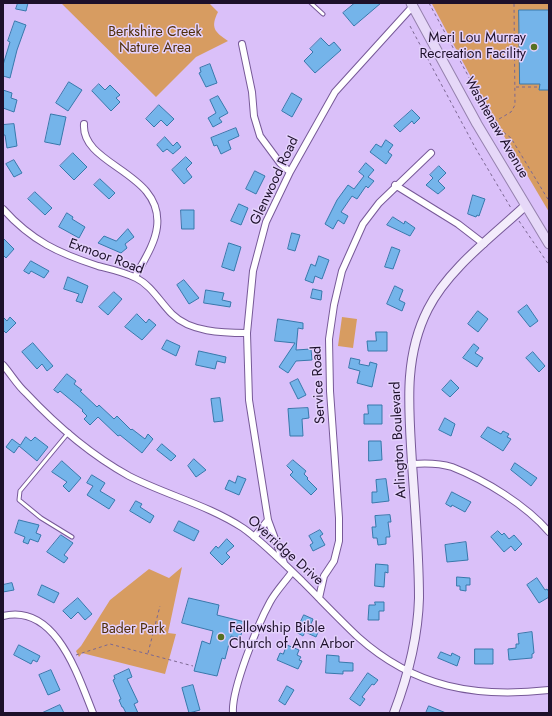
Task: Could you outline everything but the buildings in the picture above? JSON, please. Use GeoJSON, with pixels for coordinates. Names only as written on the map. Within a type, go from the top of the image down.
{"type":"FeatureCollection","features":[{"type":"Feature","properties":{"kind":"main road","name":"Washtenaw Avenue"},"geometry":{"type":"LineString","coordinates":[[413,4],[477,124],[549,244]]}},
{"type":"Feature","properties":{"kind":"street","name":"Glenwood Road"},"geometry":{"type":"LineString","coordinates":[[284,564],[268,520],[249,400],[246,334],[253,271],[266,222],[290,172],[335,92],[413,4]]}},
{"type":"Feature","properties":{"kind":"street"},"geometry":{"type":"LineString","coordinates":[[242,44],[252,92],[254,116],[260,136],[280,163],[290,172]]}},
{"type":"Feature","properties":{"kind":"street"},"geometry":{"type":"LineString","coordinates":[[84,124],[86,139],[105,157],[143,187],[152,199],[156,208],[157,228],[135,278]]}},
{"type":"Feature","properties":{"kind":"street","name":"Service Road"},"geometry":{"type":"LineString","coordinates":[[319,598],[324,576],[334,561],[339,541],[339,518],[330,391],[329,339],[334,305],[342,271],[364,224],[378,203],[395,185],[431,153]]}},
{"type":"Feature","properties":{"kind":"street"},"geometry":{"type":"LineString","coordinates":[[395,185],[458,224],[484,244]]}},
{"type":"Feature","properties":{"kind":"street","name":"Arlington Boulevard"},"geometry":{"type":"LineString","coordinates":[[394,713],[408,671],[414,645],[419,600],[408,379],[413,348],[428,308],[450,277],[525,206]]}},
{"type":"Feature","properties":{"kind":"street","name":"Exmoor Road"},"geometry":{"type":"LineString","coordinates":[[3,209],[26,232],[47,247],[68,256],[135,278],[148,286],[173,315],[185,323],[211,331],[246,334]]}},
{"type":"Feature","properties":{"kind":"street","name":"Overridge Drive"},"geometry":{"type":"LineString","coordinates":[[3,366],[24,392],[68,432],[102,460],[130,476],[222,516],[254,537],[359,637],[408,671],[440,685],[481,693],[515,694],[549,690]]}},
{"type":"Feature","properties":{"kind":"street"},"geometry":{"type":"LineString","coordinates":[[412,464],[429,463],[452,467],[494,488],[524,509],[549,532]]}},
{"type":"Feature","properties":{"kind":"street"},"geometry":{"type":"LineString","coordinates":[[254,537],[268,520]]}},
{"type":"Feature","properties":{"kind":"street"},"geometry":{"type":"LineString","coordinates":[[233,713],[232,705],[240,674],[270,603],[292,572]]}},
{"type":"Feature","properties":{"kind":"street"},"geometry":{"type":"LineString","coordinates":[[3,616],[13,614],[32,618],[47,628],[60,643],[69,657],[93,713]]}},
{"type":"Feature","properties":{"kind":"lane"},"geometry":{"type":"LineString","coordinates":[[311,3],[323,14]]}},
{"type":"Feature","properties":{"kind":"lane"},"geometry":{"type":"LineString","coordinates":[[68,432],[20,491],[18,496],[19,500],[42,518],[72,537]]}},
{"type":"Feature","properties":{"kind":"path"},"geometry":{"type":"LineString","coordinates":[[429,3],[493,122],[511,138],[549,201]]}},
{"type":"Feature","properties":{"kind":"path"},"geometry":{"type":"LineString","coordinates":[[493,122],[513,110],[515,87],[514,3]]}},
{"type":"Feature","properties":{"kind":"path"},"geometry":{"type":"LineString","coordinates":[[410,26],[462,122],[509,204]]}},
{"type":"Feature","properties":{"kind":"path"},"geometry":{"type":"LineString","coordinates":[[515,87],[540,87]]}},
{"type":"Feature","properties":{"kind":"path"},"geometry":{"type":"LineString","coordinates":[[521,223],[549,265]]}},
{"type":"Feature","properties":{"kind":"path"},"geometry":{"type":"LineString","coordinates":[[148,654],[160,606]]}},
{"type":"Feature","properties":{"kind":"path"},"geometry":{"type":"LineString","coordinates":[[69,657],[110,644],[193,666]]}},
{"type":"Feature","properties":{"kind":"green space","name":"Berkshire Creek Nature Area"},"geometry":{"type":"Polygon","coordinates":[[[61,3],[209,3],[218,12],[214,22],[215,29],[228,41],[196,57],[156,97],[61,3]]]}},
{"type":"Feature","properties":{"kind":"green space"},"geometry":{"type":"Polygon","coordinates":[[[549,3],[549,212],[488,109],[432,4],[549,3]]]}},
{"type":"Feature","properties":{"kind":"green space"},"geometry":{"type":"Polygon","coordinates":[[[342,317],[357,319],[353,348],[338,346],[342,317]]]}},
{"type":"Feature","properties":{"kind":"green space","name":"Bader Park"},"geometry":{"type":"Polygon","coordinates":[[[182,567],[168,633],[176,634],[165,674],[82,653],[79,657],[76,651],[81,646],[110,600],[149,569],[169,578],[182,567]]]}},
{"type":"Feature","properties":{"kind":"place","name":"Meri Lou Murray Recreation Facility"},"geometry":{"type":"Point","coordinates":[534,47]}},
{"type":"Feature","properties":{"kind":"place","name":"Fellowship Bible Church of Ann Arbor"},"geometry":{"type":"Point","coordinates":[221,637]}}]}
